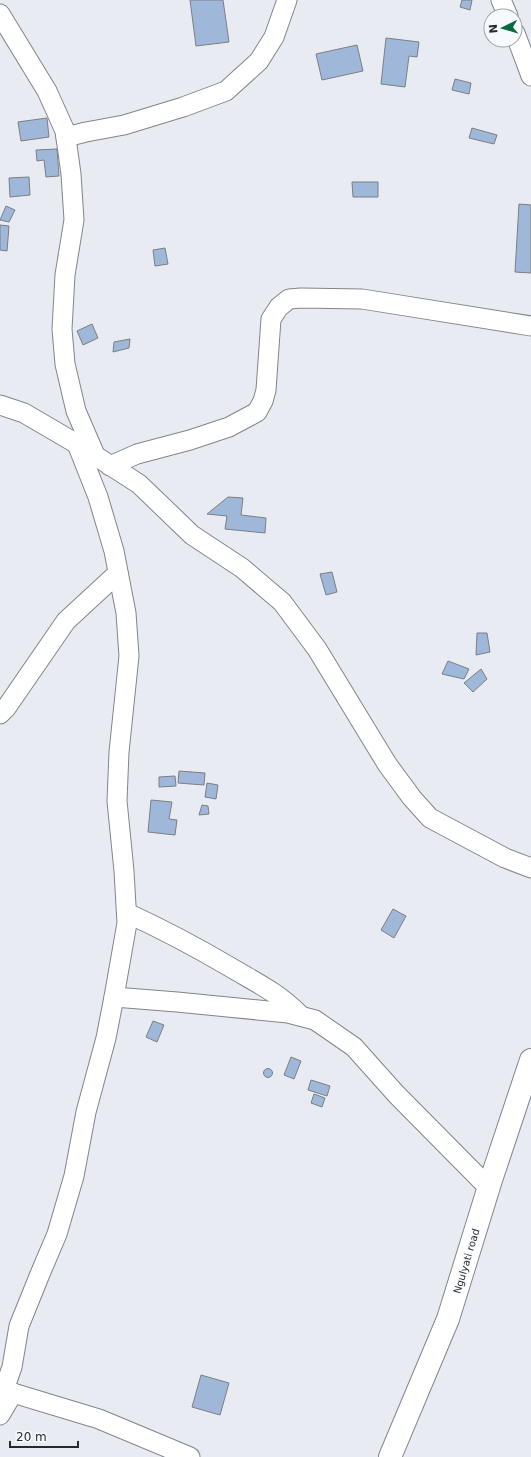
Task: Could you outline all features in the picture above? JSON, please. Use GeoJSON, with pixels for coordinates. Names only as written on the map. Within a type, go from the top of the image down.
{"type":"FeatureCollection","features":[{"type":"Feature","properties":{"kind":"main road","name":"Ngulyati road"},"geometry":{"type":"LineString","coordinates":[[390,1457],[448,1319],[531,1060]]}},
{"type":"Feature","properties":{"kind":"street"},"geometry":{"type":"LineString","coordinates":[[66,137],[124,126],[226,91],[259,61],[274,38],[287,0]]}},
{"type":"Feature","properties":{"kind":"street"},"geometry":{"type":"LineString","coordinates":[[0,14],[47,91],[65,131],[71,174],[74,220],[65,275],[62,329],[65,364],[76,411],[95,455]]}},
{"type":"Feature","properties":{"kind":"street"},"geometry":{"type":"LineString","coordinates":[[521,48],[531,76]]}},
{"type":"Feature","properties":{"kind":"street"},"geometry":{"type":"LineString","coordinates":[[110,466],[137,454],[190,440],[229,427],[257,412],[263,402],[266,390],[271,320],[279,306],[289,300],[301,298],[362,299],[531,326]]}},
{"type":"Feature","properties":{"kind":"street"},"geometry":{"type":"LineString","coordinates":[[0,405],[24,413],[95,455],[139,484],[192,535],[242,568],[282,602],[317,649],[387,764],[412,798],[430,818],[506,858],[531,868]]}},
{"type":"Feature","properties":{"kind":"street"},"geometry":{"type":"LineString","coordinates":[[0,1415],[12,1367],[19,1326],[57,1234],[74,1176],[86,1112],[106,1038],[127,923],[117,801],[119,752],[129,656],[126,613],[114,551],[98,497],[77,444]]}},
{"type":"Feature","properties":{"kind":"street"},"geometry":{"type":"LineString","coordinates":[[0,714],[6,708],[66,621],[118,573]]}},
{"type":"Feature","properties":{"kind":"street"},"geometry":{"type":"LineString","coordinates":[[127,912],[188,943],[269,989],[287,1002],[300,1016]]}},
{"type":"Feature","properties":{"kind":"street"},"geometry":{"type":"LineString","coordinates":[[114,997],[288,1013],[315,1020],[354,1047],[396,1094],[489,1188]]}},
{"type":"Feature","properties":{"kind":"street"},"geometry":{"type":"LineString","coordinates":[[6,1390],[99,1419],[190,1457]]}},
{"type":"Feature","properties":{"kind":"building"},"geometry":{"type":"Polygon","coordinates":[[[190,0],[223,0],[229,42],[196,46],[190,0]]]}},
{"type":"Feature","properties":{"kind":"building"},"geometry":{"type":"Polygon","coordinates":[[[462,0],[472,0],[470,10],[460,7],[462,0]]]}},
{"type":"Feature","properties":{"kind":"building"},"geometry":{"type":"Polygon","coordinates":[[[386,38],[419,42],[417,57],[409,56],[405,87],[381,84],[386,38]]]}},
{"type":"Feature","properties":{"kind":"building"},"geometry":{"type":"Polygon","coordinates":[[[357,45],[363,71],[322,80],[316,54],[357,45]]]}},
{"type":"Feature","properties":{"kind":"building"},"geometry":{"type":"Polygon","coordinates":[[[455,79],[471,83],[469,94],[452,90],[455,79]]]}},
{"type":"Feature","properties":{"kind":"building"},"geometry":{"type":"Polygon","coordinates":[[[47,118],[49,137],[21,141],[18,122],[47,118]]]}},
{"type":"Feature","properties":{"kind":"building"},"geometry":{"type":"Polygon","coordinates":[[[472,128],[497,135],[494,144],[469,138],[472,128]]]}},
{"type":"Feature","properties":{"kind":"building"},"geometry":{"type":"Polygon","coordinates":[[[57,149],[59,176],[46,177],[44,160],[37,161],[36,150],[57,149]]]}},
{"type":"Feature","properties":{"kind":"building"},"geometry":{"type":"Polygon","coordinates":[[[29,177],[30,195],[10,197],[9,178],[29,177]]]}},
{"type":"Feature","properties":{"kind":"building"},"geometry":{"type":"Polygon","coordinates":[[[352,182],[378,182],[378,197],[353,197],[352,182]]]}},
{"type":"Feature","properties":{"kind":"building"},"geometry":{"type":"Polygon","coordinates":[[[519,204],[531,205],[531,273],[515,272],[519,204]]]}},
{"type":"Feature","properties":{"kind":"building"},"geometry":{"type":"Polygon","coordinates":[[[6,206],[15,210],[9,222],[0,220],[6,206]]]}},
{"type":"Feature","properties":{"kind":"building"},"geometry":{"type":"Polygon","coordinates":[[[0,225],[9,226],[7,251],[0,250],[0,225]]]}},
{"type":"Feature","properties":{"kind":"building"},"geometry":{"type":"Polygon","coordinates":[[[165,248],[168,264],[155,266],[153,250],[165,248]]]}},
{"type":"Feature","properties":{"kind":"building"},"geometry":{"type":"Polygon","coordinates":[[[92,324],[98,338],[83,345],[77,331],[92,324]]]}},
{"type":"Feature","properties":{"kind":"building"},"geometry":{"type":"Polygon","coordinates":[[[130,339],[129,348],[113,352],[114,342],[130,339]]]}},
{"type":"Feature","properties":{"kind":"building"},"geometry":{"type":"Polygon","coordinates":[[[228,497],[243,498],[241,515],[266,518],[265,533],[225,529],[227,516],[207,514],[228,497]]]}},
{"type":"Feature","properties":{"kind":"building"},"geometry":{"type":"Polygon","coordinates":[[[332,572],[337,592],[326,595],[320,574],[332,572]]]}},
{"type":"Feature","properties":{"kind":"building"},"geometry":{"type":"Polygon","coordinates":[[[477,633],[487,633],[490,652],[476,655],[477,633]]]}},
{"type":"Feature","properties":{"kind":"building"},"geometry":{"type":"Polygon","coordinates":[[[448,661],[469,669],[464,679],[442,674],[448,661]]]}},
{"type":"Feature","properties":{"kind":"building"},"geometry":{"type":"Polygon","coordinates":[[[481,669],[487,679],[473,692],[464,683],[481,669]]]}},
{"type":"Feature","properties":{"kind":"building"},"geometry":{"type":"Polygon","coordinates":[[[179,771],[205,773],[204,785],[178,783],[179,771]]]}},
{"type":"Feature","properties":{"kind":"building"},"geometry":{"type":"Polygon","coordinates":[[[175,776],[176,786],[159,787],[159,777],[175,776]]]}},
{"type":"Feature","properties":{"kind":"building"},"geometry":{"type":"Polygon","coordinates":[[[207,783],[218,785],[216,799],[205,797],[207,783]]]}},
{"type":"Feature","properties":{"kind":"building"},"geometry":{"type":"Polygon","coordinates":[[[151,800],[172,802],[169,819],[177,820],[175,835],[148,832],[151,800]]]}},
{"type":"Feature","properties":{"kind":"building"},"geometry":{"type":"Polygon","coordinates":[[[202,805],[208,806],[209,814],[199,815],[202,805]]]}},
{"type":"Feature","properties":{"kind":"building"},"geometry":{"type":"Polygon","coordinates":[[[393,909],[406,916],[394,938],[381,930],[393,909]]]}},
{"type":"Feature","properties":{"kind":"building"},"geometry":{"type":"Polygon","coordinates":[[[153,1021],[164,1025],[157,1042],[146,1037],[153,1021]]]}},
{"type":"Feature","properties":{"kind":"building"},"geometry":{"type":"Polygon","coordinates":[[[291,1057],[301,1061],[294,1079],[284,1075],[291,1057]]]}},
{"type":"Feature","properties":{"kind":"building"},"geometry":{"type":"Polygon","coordinates":[[[266,1069],[270,1069],[272,1073],[270,1077],[266,1077],[264,1075],[264,1071],[266,1069]]]}},
{"type":"Feature","properties":{"kind":"building"},"geometry":{"type":"Polygon","coordinates":[[[311,1080],[330,1086],[327,1096],[308,1090],[311,1080]]]}},
{"type":"Feature","properties":{"kind":"building"},"geometry":{"type":"Polygon","coordinates":[[[314,1094],[325,1098],[322,1107],[311,1103],[314,1094]]]}},
{"type":"Feature","properties":{"kind":"building"},"geometry":{"type":"Polygon","coordinates":[[[201,1375],[229,1383],[220,1415],[192,1407],[201,1375]]]}}]}
